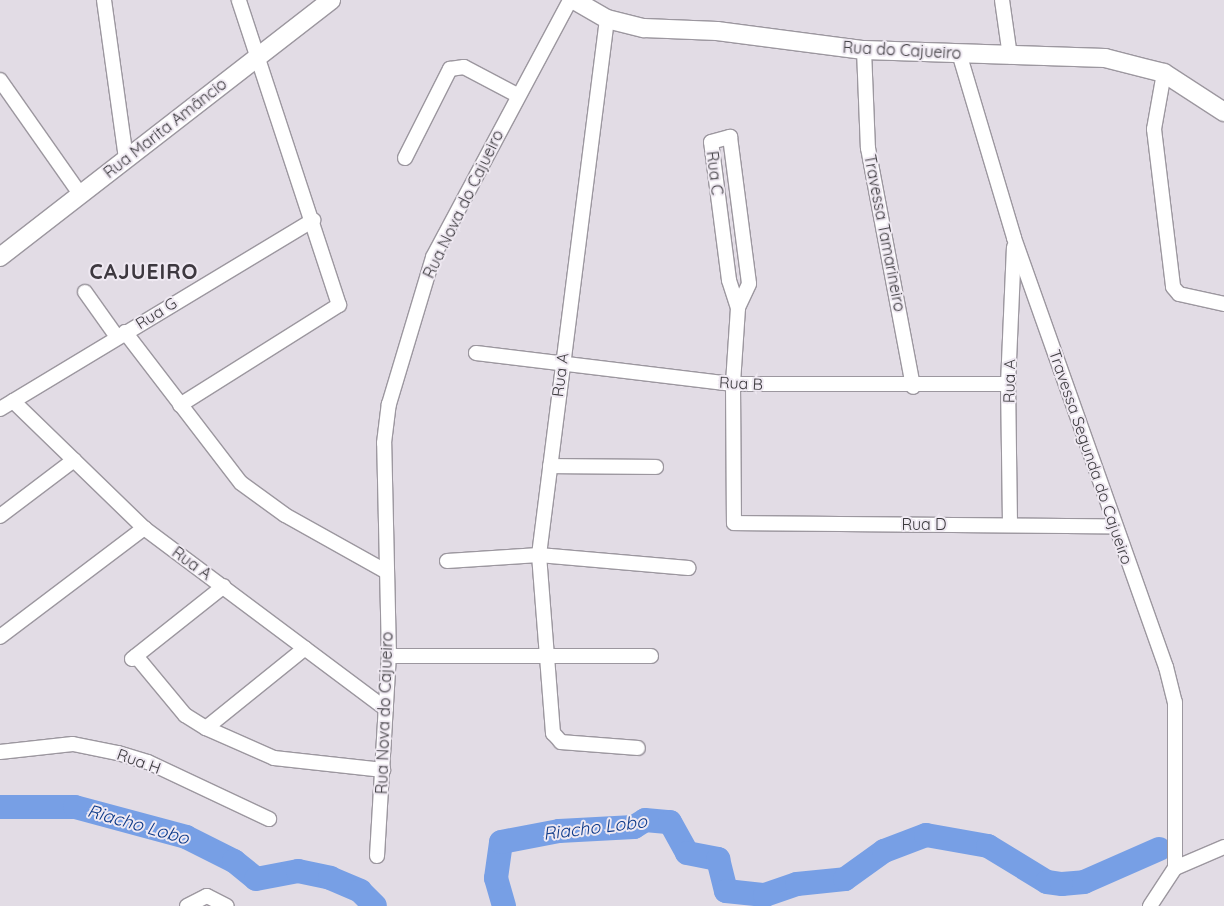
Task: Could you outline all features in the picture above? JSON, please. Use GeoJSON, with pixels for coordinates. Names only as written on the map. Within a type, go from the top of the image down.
{"type":"FeatureCollection","features":[{"type":"Feature","properties":{"kind":"street"},"geometry":{"type":"LineString","coordinates":[[104,0],[126,158]]}},
{"type":"Feature","properties":{"kind":"street"},"geometry":{"type":"LineString","coordinates":[[180,405],[338,306],[313,220],[239,0]]}},
{"type":"Feature","properties":{"kind":"street","name":"Rua Marita Amâncio"},"geometry":{"type":"LineString","coordinates":[[0,257],[257,54],[331,0]]}},
{"type":"Feature","properties":{"kind":"street","name":"Rua do Cajueiro"},"geometry":{"type":"LineString","coordinates":[[572,0],[607,19],[644,28],[717,31],[864,50],[1105,58],[1164,73],[1224,112]]}},
{"type":"Feature","properties":{"kind":"street","name":"Rua Nova do Cajueiro"},"geometry":{"type":"LineString","coordinates":[[377,856],[389,656],[385,571],[385,433],[407,333],[433,257],[517,95],[572,0]]}},
{"type":"Feature","properties":{"kind":"street"},"geometry":{"type":"LineString","coordinates":[[1002,0],[1010,56]]}},
{"type":"Feature","properties":{"kind":"street","name":"Rua A"},"geometry":{"type":"LineString","coordinates":[[607,19],[561,363],[539,556],[544,654],[553,733],[561,742],[638,748]]}},
{"type":"Feature","properties":{"kind":"street","name":"Travessa Tamarineiro"},"geometry":{"type":"LineString","coordinates":[[864,50],[869,156],[913,386]]}},
{"type":"Feature","properties":{"kind":"street","name":"Travessa Segunda do Cajueiro"},"geometry":{"type":"LineString","coordinates":[[958,53],[1014,238],[1173,694],[1175,868]]}},
{"type":"Feature","properties":{"kind":"street"},"geometry":{"type":"LineString","coordinates":[[405,158],[450,69],[464,67],[517,95]]}},
{"type":"Feature","properties":{"kind":"street"},"geometry":{"type":"LineString","coordinates":[[1164,73],[1154,129],[1173,287],[1179,294],[1224,304]]}},
{"type":"Feature","properties":{"kind":"street"},"geometry":{"type":"LineString","coordinates":[[1,87],[80,194]]}},
{"type":"Feature","properties":{"kind":"street","name":"Rua C"},"geometry":{"type":"LineString","coordinates":[[734,523],[733,384],[738,308],[723,233],[711,142],[730,137],[749,284],[738,308]]}},
{"type":"Feature","properties":{"kind":"street","name":"Rua G"},"geometry":{"type":"LineString","coordinates":[[0,409],[313,220]]}},
{"type":"Feature","properties":{"kind":"street"},"geometry":{"type":"LineString","coordinates":[[723,233],[743,232]]}},
{"type":"Feature","properties":{"kind":"street","name":"Rua A"},"geometry":{"type":"LineString","coordinates":[[1010,524],[1008,384],[1014,238]]}},
{"type":"Feature","properties":{"kind":"street"},"geometry":{"type":"LineString","coordinates":[[86,292],[180,405],[241,483],[259,499],[385,571]]}},
{"type":"Feature","properties":{"kind":"street","name":"Rua B"},"geometry":{"type":"LineString","coordinates":[[476,353],[733,384],[913,386],[1008,384]]}},
{"type":"Feature","properties":{"kind":"street","name":"Rua A"},"geometry":{"type":"LineString","coordinates":[[13,401],[144,528],[386,709]]}},
{"type":"Feature","properties":{"kind":"street"},"geometry":{"type":"LineString","coordinates":[[0,516],[74,460]]}},
{"type":"Feature","properties":{"kind":"street"},"geometry":{"type":"LineString","coordinates":[[550,466],[656,467]]}},
{"type":"Feature","properties":{"kind":"street","name":"Rua D"},"geometry":{"type":"LineString","coordinates":[[734,523],[1115,526]]}},
{"type":"Feature","properties":{"kind":"street"},"geometry":{"type":"LineString","coordinates":[[0,637],[144,528]]}},
{"type":"Feature","properties":{"kind":"street"},"geometry":{"type":"LineString","coordinates":[[447,561],[539,556],[688,568]]}},
{"type":"Feature","properties":{"kind":"street"},"geometry":{"type":"LineString","coordinates":[[224,586],[134,657],[185,715],[206,728],[280,759],[383,770]]}},
{"type":"Feature","properties":{"kind":"street"},"geometry":{"type":"LineString","coordinates":[[206,728],[305,648]]}},
{"type":"Feature","properties":{"kind":"street"},"geometry":{"type":"LineString","coordinates":[[389,656],[544,654],[652,656]]}},
{"type":"Feature","properties":{"kind":"street","name":"Rua H"},"geometry":{"type":"LineString","coordinates":[[0,752],[73,744],[118,753],[148,762],[269,819]]}},
{"type":"Feature","properties":{"kind":"street"},"geometry":{"type":"LineString","coordinates":[[1150,906],[1175,868],[1224,847]]}},
{"type":"Feature","properties":{"kind":"street"},"geometry":{"type":"LineString","coordinates":[[192,902],[215,898],[227,906]]}},
{"type":"Feature","properties":{"kind":"waterway","name":"Riacho Lobo"},"geometry":{"type":"LineString","coordinates":[[0,807],[75,807],[186,837],[234,861],[256,879],[298,871],[330,878],[360,891],[375,906]]}},
{"type":"Feature","properties":{"kind":"waterway","name":"Riacho Lobo"},"geometry":{"type":"LineString","coordinates":[[504,906],[496,878],[501,842],[559,831],[634,827],[645,820],[670,822],[687,853],[718,859],[726,891],[765,895],[797,884],[845,879],[884,851],[926,835],[988,846],[1047,882],[1062,884],[1084,882],[1159,849]]}},
{"type":"Feature","properties":{"kind":"district","name":"CAJUEIRO"},"geometry":{"type":"Point","coordinates":[144,271]}}]}
